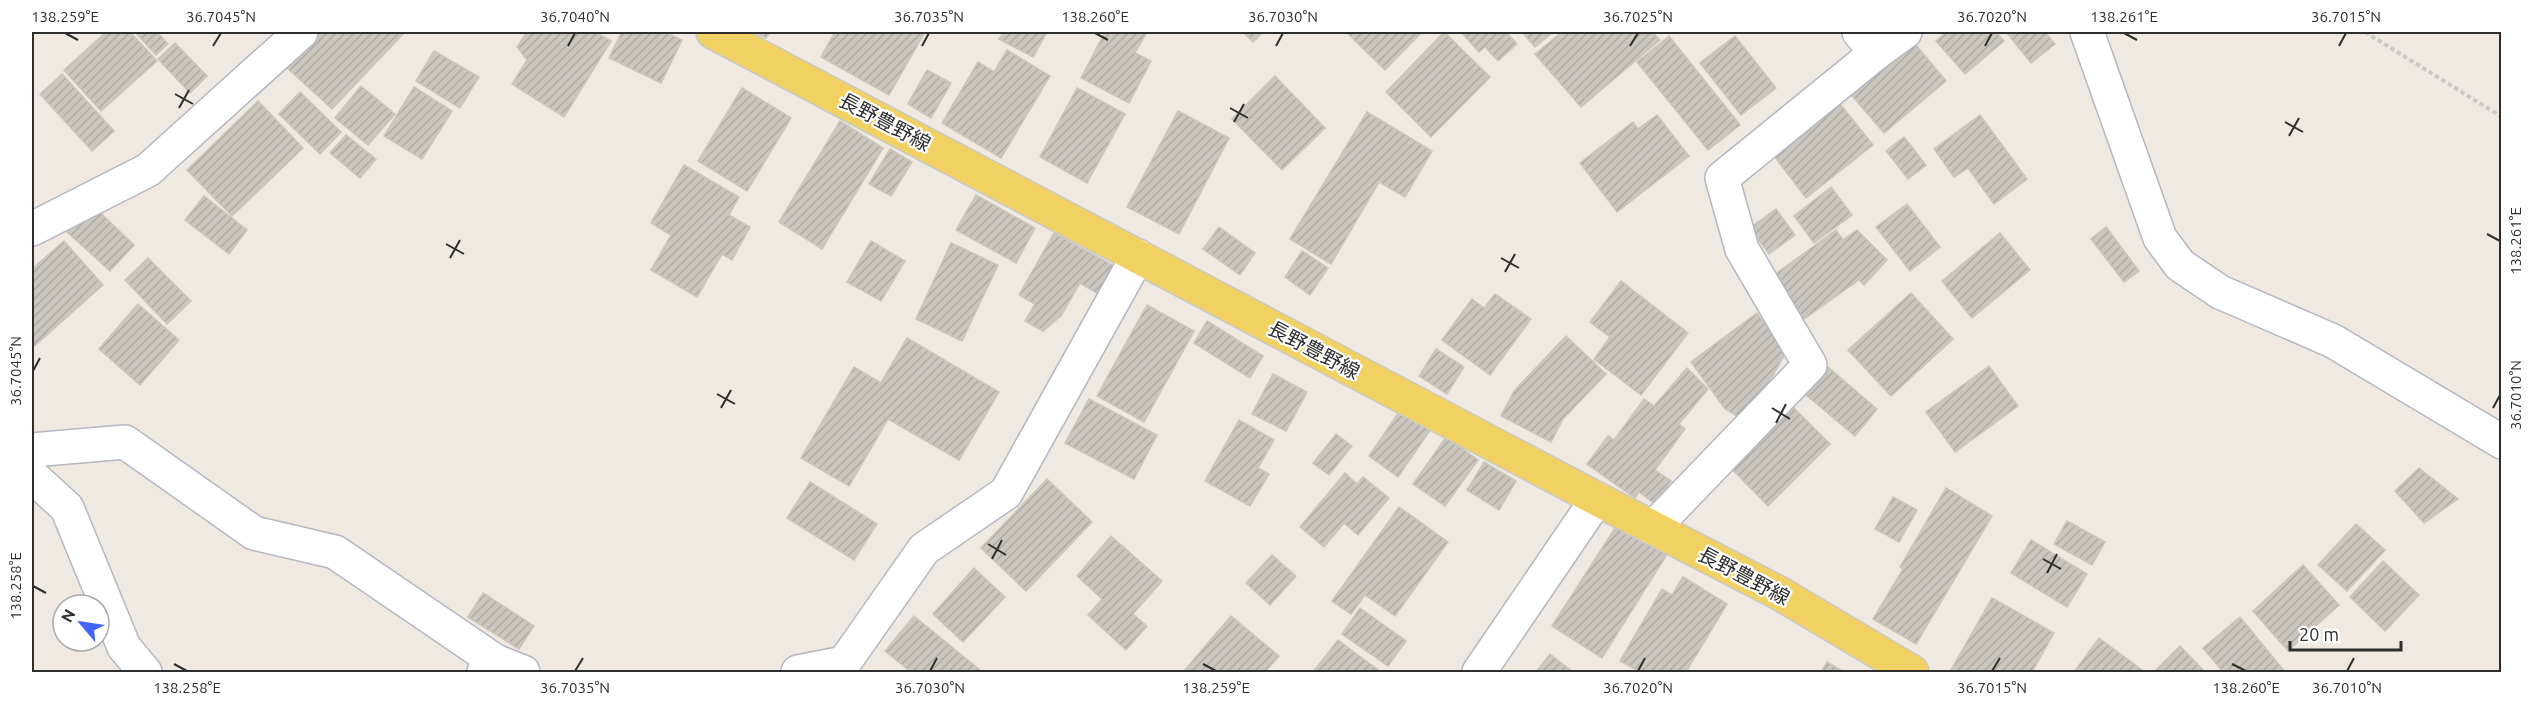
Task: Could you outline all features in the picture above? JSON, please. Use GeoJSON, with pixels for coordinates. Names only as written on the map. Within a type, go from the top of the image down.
{"type":"FeatureCollection","features":[{"type":"Feature","properties":{"kind":"main road","name":"長野豊野線"},"geometry":{"type":"LineString","coordinates":[[713,32],[1597,500],[1779,593],[1912,672]]}},
{"type":"Feature","properties":{"kind":"street"},"geometry":{"type":"LineString","coordinates":[[32,229],[148,170],[301,32]]}},
{"type":"Feature","properties":{"kind":"street"},"geometry":{"type":"LineString","coordinates":[[1653,528],[1810,365],[1742,249],[1722,178],[1868,42],[1905,32]]}},
{"type":"Feature","properties":{"kind":"street"},"geometry":{"type":"LineString","coordinates":[[2087,32],[2160,238],[2180,265],[2220,292],[2333,341],[2502,442]]}},
{"type":"Feature","properties":{"kind":"street"},"geometry":{"type":"LineString","coordinates":[[798,672],[844,663],[924,549],[1006,493],[1138,256]]}},
{"type":"Feature","properties":{"kind":"street"},"geometry":{"type":"LineString","coordinates":[[32,450],[125,442],[254,533],[335,552],[501,669]]}},
{"type":"Feature","properties":{"kind":"street"},"geometry":{"type":"LineString","coordinates":[[32,476],[67,508],[124,647],[145,672]]}},
{"type":"Feature","properties":{"kind":"street"},"geometry":{"type":"LineString","coordinates":[[1479,672],[1597,500]]}},
{"type":"Feature","properties":{"kind":"path"},"geometry":{"type":"LineString","coordinates":[[2365,32],[2502,117]]}},
{"type":"Feature","properties":{"kind":"building"},"geometry":{"type":"Polygon","coordinates":[[[106,32],[130,32],[157,61],[101,111],[64,70],[106,32]]]}},
{"type":"Feature","properties":{"kind":"building"},"geometry":{"type":"Polygon","coordinates":[[[135,32],[157,32],[168,44],[156,55],[135,32]]]}},
{"type":"Feature","properties":{"kind":"building"},"geometry":{"type":"Polygon","coordinates":[[[316,32],[405,32],[332,109],[285,66],[316,32]]]}},
{"type":"Feature","properties":{"kind":"building"},"geometry":{"type":"Polygon","coordinates":[[[527,32],[596,32],[611,41],[564,117],[512,84],[527,60],[517,47],[527,32]]]}},
{"type":"Feature","properties":{"kind":"building"},"geometry":{"type":"Polygon","coordinates":[[[622,32],[664,32],[682,40],[661,83],[609,58],[622,32]]]}},
{"type":"Feature","properties":{"kind":"building"},"geometry":{"type":"Polygon","coordinates":[[[755,32],[770,32],[766,38],[755,32]]]}},
{"type":"Feature","properties":{"kind":"building"},"geometry":{"type":"Polygon","coordinates":[[[835,32],[925,32],[889,95],[821,57],[835,32]]]}},
{"type":"Feature","properties":{"kind":"building"},"geometry":{"type":"Polygon","coordinates":[[[1004,32],[1047,32],[1033,57],[999,39],[1004,32]]]}},
{"type":"Feature","properties":{"kind":"building"},"geometry":{"type":"Polygon","coordinates":[[[1105,32],[1147,32],[1135,53],[1151,61],[1129,103],[1081,78],[1105,32]]]}},
{"type":"Feature","properties":{"kind":"building"},"geometry":{"type":"Polygon","coordinates":[[[1243,32],[1263,32],[1253,42],[1243,32]]]}},
{"type":"Feature","properties":{"kind":"building"},"geometry":{"type":"Polygon","coordinates":[[[1346,32],[1422,32],[1385,70],[1346,32]]]}},
{"type":"Feature","properties":{"kind":"building"},"geometry":{"type":"Polygon","coordinates":[[[1444,32],[1490,77],[1431,137],[1386,92],[1444,32]]]}},
{"type":"Feature","properties":{"kind":"building"},"geometry":{"type":"Polygon","coordinates":[[[1461,32],[1506,32],[1517,44],[1498,61],[1485,47],[1479,52],[1461,32]]]}},
{"type":"Feature","properties":{"kind":"building"},"geometry":{"type":"Polygon","coordinates":[[[1522,32],[1553,32],[1535,47],[1522,32]]]}},
{"type":"Feature","properties":{"kind":"building"},"geometry":{"type":"Polygon","coordinates":[[[1562,32],[1652,32],[1660,40],[1581,107],[1535,54],[1562,32]]]}},
{"type":"Feature","properties":{"kind":"building"},"geometry":{"type":"Polygon","coordinates":[[[1946,32],[1996,32],[2004,41],[1965,74],[1936,41],[1946,32]]]}},
{"type":"Feature","properties":{"kind":"building"},"geometry":{"type":"Polygon","coordinates":[[[2006,32],[2045,32],[2055,44],[2031,63],[2006,32]]]}},
{"type":"Feature","properties":{"kind":"building"},"geometry":{"type":"Polygon","coordinates":[[[1669,36],[1740,125],[1708,150],[1637,62],[1669,36]]]}},
{"type":"Feature","properties":{"kind":"building"},"geometry":{"type":"Polygon","coordinates":[[[1735,36],[1776,88],[1741,115],[1700,63],[1735,36]]]}},
{"type":"Feature","properties":{"kind":"building"},"geometry":{"type":"Polygon","coordinates":[[[1911,39],[1946,81],[1884,133],[1848,91],[1911,39]]]}},
{"type":"Feature","properties":{"kind":"building"},"geometry":{"type":"Polygon","coordinates":[[[175,43],[207,76],[190,93],[158,59],[175,43]]]}},
{"type":"Feature","properties":{"kind":"building"},"geometry":{"type":"Polygon","coordinates":[[[1007,50],[1050,76],[1001,158],[942,123],[978,62],[994,72],[1007,50]]]}},
{"type":"Feature","properties":{"kind":"building"},"geometry":{"type":"Polygon","coordinates":[[[434,51],[479,77],[460,108],[416,81],[434,51]]]}},
{"type":"Feature","properties":{"kind":"building"},"geometry":{"type":"Polygon","coordinates":[[[927,70],[951,83],[931,118],[908,104],[927,70]]]}},
{"type":"Feature","properties":{"kind":"building"},"geometry":{"type":"Polygon","coordinates":[[[62,74],[114,131],[92,151],[40,94],[62,74]]]}},
{"type":"Feature","properties":{"kind":"building"},"geometry":{"type":"Polygon","coordinates":[[[1275,76],[1325,128],[1282,170],[1232,119],[1275,76]]]}},
{"type":"Feature","properties":{"kind":"building"},"geometry":{"type":"Polygon","coordinates":[[[361,86],[395,114],[368,145],[335,118],[361,86]]]}},
{"type":"Feature","properties":{"kind":"building"},"geometry":{"type":"Polygon","coordinates":[[[414,87],[452,111],[422,159],[384,136],[414,87]]]}},
{"type":"Feature","properties":{"kind":"building"},"geometry":{"type":"Polygon","coordinates":[[[742,88],[791,118],[747,191],[698,161],[742,88]]]}},
{"type":"Feature","properties":{"kind":"building"},"geometry":{"type":"Polygon","coordinates":[[[1077,88],[1125,114],[1087,183],[1040,157],[1077,88]]]}},
{"type":"Feature","properties":{"kind":"building"},"geometry":{"type":"Polygon","coordinates":[[[300,92],[341,132],[320,154],[279,114],[300,92]]]}},
{"type":"Feature","properties":{"kind":"building"},"geometry":{"type":"Polygon","coordinates":[[[1837,100],[1873,145],[1806,198],[1771,152],[1837,100]]]}},
{"type":"Feature","properties":{"kind":"building"},"geometry":{"type":"Polygon","coordinates":[[[258,101],[303,148],[232,216],[187,170],[258,101]]]}},
{"type":"Feature","properties":{"kind":"building"},"geometry":{"type":"Polygon","coordinates":[[[1178,111],[1229,138],[1179,234],[1127,207],[1178,111]]]}},
{"type":"Feature","properties":{"kind":"building"},"geometry":{"type":"Polygon","coordinates":[[[1367,112],[1432,151],[1405,197],[1379,182],[1331,264],[1290,239],[1367,112]]]}},
{"type":"Feature","properties":{"kind":"building"},"geometry":{"type":"Polygon","coordinates":[[[1657,115],[1689,156],[1617,212],[1580,163],[1633,122],[1638,129],[1657,115]]]}},
{"type":"Feature","properties":{"kind":"building"},"geometry":{"type":"Polygon","coordinates":[[[1980,115],[2027,179],[1994,204],[1968,168],[1954,177],[1934,149],[1980,115]]]}},
{"type":"Feature","properties":{"kind":"building"},"geometry":{"type":"Polygon","coordinates":[[[840,121],[883,148],[822,249],[779,222],[840,121]]]}},
{"type":"Feature","properties":{"kind":"building"},"geometry":{"type":"Polygon","coordinates":[[[346,135],[376,159],[360,178],[330,153],[346,135]]]}},
{"type":"Feature","properties":{"kind":"building"},"geometry":{"type":"Polygon","coordinates":[[[1904,137],[1926,165],[1908,179],[1886,151],[1904,137]]]}},
{"type":"Feature","properties":{"kind":"building"},"geometry":{"type":"Polygon","coordinates":[[[890,149],[912,162],[891,196],[869,184],[890,149]]]}},
{"type":"Feature","properties":{"kind":"building"},"geometry":{"type":"Polygon","coordinates":[[[684,165],[739,197],[729,215],[750,227],[732,260],[722,254],[697,297],[651,270],[671,235],[651,223],[684,165]]]}},
{"type":"Feature","properties":{"kind":"building"},"geometry":{"type":"Polygon","coordinates":[[[1831,187],[1852,215],[1814,243],[1794,216],[1831,187]]]}},
{"type":"Feature","properties":{"kind":"building"},"geometry":{"type":"Polygon","coordinates":[[[976,195],[1035,228],[1016,263],[956,230],[976,195]]]}},
{"type":"Feature","properties":{"kind":"building"},"geometry":{"type":"Polygon","coordinates":[[[204,196],[247,230],[229,254],[185,220],[204,196]]]}},
{"type":"Feature","properties":{"kind":"building"},"geometry":{"type":"Polygon","coordinates":[[[91,204],[134,245],[110,271],[66,231],[91,204]]]}},
{"type":"Feature","properties":{"kind":"building"},"geometry":{"type":"Polygon","coordinates":[[[1907,204],[1940,247],[1910,271],[1876,227],[1907,204]]]}},
{"type":"Feature","properties":{"kind":"building"},"geometry":{"type":"Polygon","coordinates":[[[1776,209],[1795,235],[1769,254],[1750,228],[1776,209]]]}},
{"type":"Feature","properties":{"kind":"building"},"geometry":{"type":"Polygon","coordinates":[[[1219,227],[1255,253],[1240,275],[1203,249],[1219,227]]]}},
{"type":"Feature","properties":{"kind":"building"},"geometry":{"type":"Polygon","coordinates":[[[2106,227],[2139,271],[2124,282],[2091,239],[2106,227]]]}},
{"type":"Feature","properties":{"kind":"building"},"geometry":{"type":"Polygon","coordinates":[[[1836,230],[1843,240],[1857,230],[1887,260],[1864,285],[1859,280],[1804,319],[1774,275],[1836,230]]]}},
{"type":"Feature","properties":{"kind":"building"},"geometry":{"type":"Polygon","coordinates":[[[1054,233],[1114,266],[1098,294],[1080,283],[1061,316],[1043,331],[1025,321],[1035,304],[1019,295],[1054,233]]]}},
{"type":"Feature","properties":{"kind":"building"},"geometry":{"type":"Polygon","coordinates":[[[2000,233],[2030,270],[1972,318],[1942,281],[2000,233]]]}},
{"type":"Feature","properties":{"kind":"building"},"geometry":{"type":"Polygon","coordinates":[[[64,241],[103,285],[32,348],[32,269],[64,241]]]}},
{"type":"Feature","properties":{"kind":"building"},"geometry":{"type":"Polygon","coordinates":[[[871,241],[905,261],[881,301],[847,282],[871,241]]]}},
{"type":"Feature","properties":{"kind":"building"},"geometry":{"type":"Polygon","coordinates":[[[951,243],[998,265],[962,341],[916,319],[951,243]]]}},
{"type":"Feature","properties":{"kind":"building"},"geometry":{"type":"Polygon","coordinates":[[[1302,251],[1328,268],[1310,295],[1285,277],[1302,251]]]}},
{"type":"Feature","properties":{"kind":"building"},"geometry":{"type":"Polygon","coordinates":[[[148,258],[191,301],[167,324],[125,280],[148,258]]]}},
{"type":"Feature","properties":{"kind":"building"},"geometry":{"type":"Polygon","coordinates":[[[1621,281],[1688,333],[1641,395],[1594,359],[1610,337],[1590,322],[1621,281]]]}},
{"type":"Feature","properties":{"kind":"building"},"geometry":{"type":"Polygon","coordinates":[[[1911,293],[1953,339],[1891,396],[1848,350],[1911,293]]]}},
{"type":"Feature","properties":{"kind":"building"},"geometry":{"type":"Polygon","coordinates":[[[1495,294],[1531,319],[1490,375],[1442,340],[1472,299],[1484,308],[1495,294]]]}},
{"type":"Feature","properties":{"kind":"building"},"geometry":{"type":"Polygon","coordinates":[[[138,304],[179,340],[140,385],[99,349],[138,304]]]}},
{"type":"Feature","properties":{"kind":"building"},"geometry":{"type":"Polygon","coordinates":[[[1147,305],[1194,331],[1144,422],[1097,396],[1147,305]]]}},
{"type":"Feature","properties":{"kind":"building"},"geometry":{"type":"Polygon","coordinates":[[[1757,313],[1786,352],[1747,422],[1725,409],[1691,362],[1757,313]]]}},
{"type":"Feature","properties":{"kind":"building"},"geometry":{"type":"Polygon","coordinates":[[[1207,321],[1263,356],[1250,378],[1194,343],[1207,321]]]}},
{"type":"Feature","properties":{"kind":"building"},"geometry":{"type":"Polygon","coordinates":[[[1566,336],[1606,374],[1563,419],[1551,442],[1501,416],[1514,391],[1566,336]]]}},
{"type":"Feature","properties":{"kind":"building"},"geometry":{"type":"Polygon","coordinates":[[[907,338],[999,392],[959,460],[888,419],[849,486],[801,458],[854,367],[881,383],[907,338]]]}},
{"type":"Feature","properties":{"kind":"building"},"geometry":{"type":"Polygon","coordinates":[[[1436,349],[1464,367],[1447,394],[1419,376],[1436,349]]]}},
{"type":"Feature","properties":{"kind":"building"},"geometry":{"type":"Polygon","coordinates":[[[1989,366],[2018,406],[1955,452],[1926,412],[1989,366]]]}},
{"type":"Feature","properties":{"kind":"building"},"geometry":{"type":"Polygon","coordinates":[[[1828,367],[1877,409],[1855,436],[1806,395],[1828,367]]]}},
{"type":"Feature","properties":{"kind":"building"},"geometry":{"type":"Polygon","coordinates":[[[1687,368],[1708,389],[1679,424],[1685,429],[1655,470],[1671,481],[1655,504],[1639,492],[1635,498],[1587,464],[1608,436],[1614,440],[1644,399],[1654,406],[1687,368]]]}},
{"type":"Feature","properties":{"kind":"building"},"geometry":{"type":"Polygon","coordinates":[[[1273,374],[1307,392],[1286,431],[1252,414],[1273,374]]]}},
{"type":"Feature","properties":{"kind":"building"},"geometry":{"type":"Polygon","coordinates":[[[1089,399],[1157,435],[1134,479],[1065,443],[1089,399]]]}},
{"type":"Feature","properties":{"kind":"building"},"geometry":{"type":"Polygon","coordinates":[[[1789,403],[1830,444],[1768,506],[1727,464],[1789,403]]]}},
{"type":"Feature","properties":{"kind":"building"},"geometry":{"type":"Polygon","coordinates":[[[1403,406],[1433,426],[1398,477],[1369,456],[1403,406]]]}},
{"type":"Feature","properties":{"kind":"building"},"geometry":{"type":"Polygon","coordinates":[[[1239,420],[1274,440],[1258,468],[1269,474],[1250,506],[1205,481],[1239,420]]]}},
{"type":"Feature","properties":{"kind":"building"},"geometry":{"type":"Polygon","coordinates":[[[1336,434],[1352,446],[1329,475],[1313,463],[1336,434]]]}},
{"type":"Feature","properties":{"kind":"building"},"geometry":{"type":"Polygon","coordinates":[[[1446,437],[1478,460],[1445,506],[1413,484],[1446,437]]]}},
{"type":"Feature","properties":{"kind":"building"},"geometry":{"type":"Polygon","coordinates":[[[1484,462],[1516,481],[1499,510],[1467,490],[1484,462]]]}},
{"type":"Feature","properties":{"kind":"building"},"geometry":{"type":"Polygon","coordinates":[[[2419,468],[2458,499],[2424,523],[2395,491],[2419,468]]]}},
{"type":"Feature","properties":{"kind":"building"},"geometry":{"type":"Polygon","coordinates":[[[1345,473],[1357,484],[1363,477],[1389,498],[1358,535],[1344,523],[1324,547],[1300,527],[1345,473]]]}},
{"type":"Feature","properties":{"kind":"building"},"geometry":{"type":"Polygon","coordinates":[[[1047,479],[1092,522],[1026,591],[981,548],[1047,479]]]}},
{"type":"Feature","properties":{"kind":"building"},"geometry":{"type":"Polygon","coordinates":[[[810,482],[877,524],[854,560],[787,518],[810,482]]]}},
{"type":"Feature","properties":{"kind":"building"},"geometry":{"type":"Polygon","coordinates":[[[1946,488],[1992,516],[1916,644],[1873,619],[1903,569],[1900,567],[1946,488]]]}},
{"type":"Feature","properties":{"kind":"building"},"geometry":{"type":"Polygon","coordinates":[[[1893,497],[1917,510],[1899,542],[1875,529],[1893,497]]]}},
{"type":"Feature","properties":{"kind":"building"},"geometry":{"type":"Polygon","coordinates":[[[1399,507],[1448,542],[1395,616],[1365,595],[1351,614],[1332,601],[1399,507]]]}},
{"type":"Feature","properties":{"kind":"building"},"geometry":{"type":"Polygon","coordinates":[[[1622,517],[1671,548],[1602,658],[1552,626],[1622,517]]]}},
{"type":"Feature","properties":{"kind":"building"},"geometry":{"type":"Polygon","coordinates":[[[2067,521],[2105,542],[2092,565],[2054,544],[2067,521]]]}},
{"type":"Feature","properties":{"kind":"building"},"geometry":{"type":"Polygon","coordinates":[[[2356,524],[2385,550],[2347,591],[2318,565],[2356,524]]]}},
{"type":"Feature","properties":{"kind":"building"},"geometry":{"type":"Polygon","coordinates":[[[1111,536],[1162,581],[1133,614],[1147,626],[1126,650],[1088,615],[1102,599],[1077,576],[1111,536]]]}},
{"type":"Feature","properties":{"kind":"building"},"geometry":{"type":"Polygon","coordinates":[[[2031,540],[2087,574],[2067,607],[2011,573],[2031,540]]]}},
{"type":"Feature","properties":{"kind":"building"},"geometry":{"type":"Polygon","coordinates":[[[1272,555],[1296,576],[1270,605],[1246,583],[1272,555]]]}},
{"type":"Feature","properties":{"kind":"building"},"geometry":{"type":"Polygon","coordinates":[[[2383,561],[2419,595],[2385,631],[2350,597],[2383,561]]]}},
{"type":"Feature","properties":{"kind":"building"},"geometry":{"type":"Polygon","coordinates":[[[2303,565],[2339,605],[2288,651],[2253,611],[2303,565]]]}},
{"type":"Feature","properties":{"kind":"building"},"geometry":{"type":"Polygon","coordinates":[[[974,568],[1005,597],[963,642],[933,614],[974,568]]]}},
{"type":"Feature","properties":{"kind":"building"},"geometry":{"type":"Polygon","coordinates":[[[1683,577],[1727,604],[1686,672],[1640,672],[1620,661],[1662,589],[1672,595],[1683,577]]]}},
{"type":"Feature","properties":{"kind":"building"},"geometry":{"type":"Polygon","coordinates":[[[483,593],[534,626],[519,649],[468,617],[483,593]]]}},
{"type":"Feature","properties":{"kind":"building"},"geometry":{"type":"Polygon","coordinates":[[[1992,598],[2054,633],[2032,672],[1955,672],[1951,670],[1992,598]]]}},
{"type":"Feature","properties":{"kind":"building"},"geometry":{"type":"Polygon","coordinates":[[[1360,608],[1406,641],[1388,666],[1342,634],[1360,608]]]}},
{"type":"Feature","properties":{"kind":"building"},"geometry":{"type":"Polygon","coordinates":[[[914,616],[980,670],[978,672],[911,672],[885,651],[914,616]]]}},
{"type":"Feature","properties":{"kind":"building"},"geometry":{"type":"Polygon","coordinates":[[[1231,616],[1279,656],[1265,672],[1183,672],[1231,616]]]}},
{"type":"Feature","properties":{"kind":"building"},"geometry":{"type":"Polygon","coordinates":[[[2240,617],[2285,672],[2223,672],[2203,648],[2240,617]]]}},
{"type":"Feature","properties":{"kind":"building"},"geometry":{"type":"Polygon","coordinates":[[[2099,638],[2142,670],[2141,672],[2074,672],[2099,638]]]}},
{"type":"Feature","properties":{"kind":"building"},"geometry":{"type":"Polygon","coordinates":[[[1338,640],[1381,672],[1313,672],[1338,640]]]}},
{"type":"Feature","properties":{"kind":"building"},"geometry":{"type":"Polygon","coordinates":[[[2180,646],[2205,672],[2154,672],[2180,646]]]}},
{"type":"Feature","properties":{"kind":"building"},"geometry":{"type":"Polygon","coordinates":[[[1550,654],[1573,672],[1536,672],[1550,654]]]}},
{"type":"Feature","properties":{"kind":"building"},"geometry":{"type":"Polygon","coordinates":[[[1827,662],[1844,672],[1821,672],[1827,662]]]}}]}
